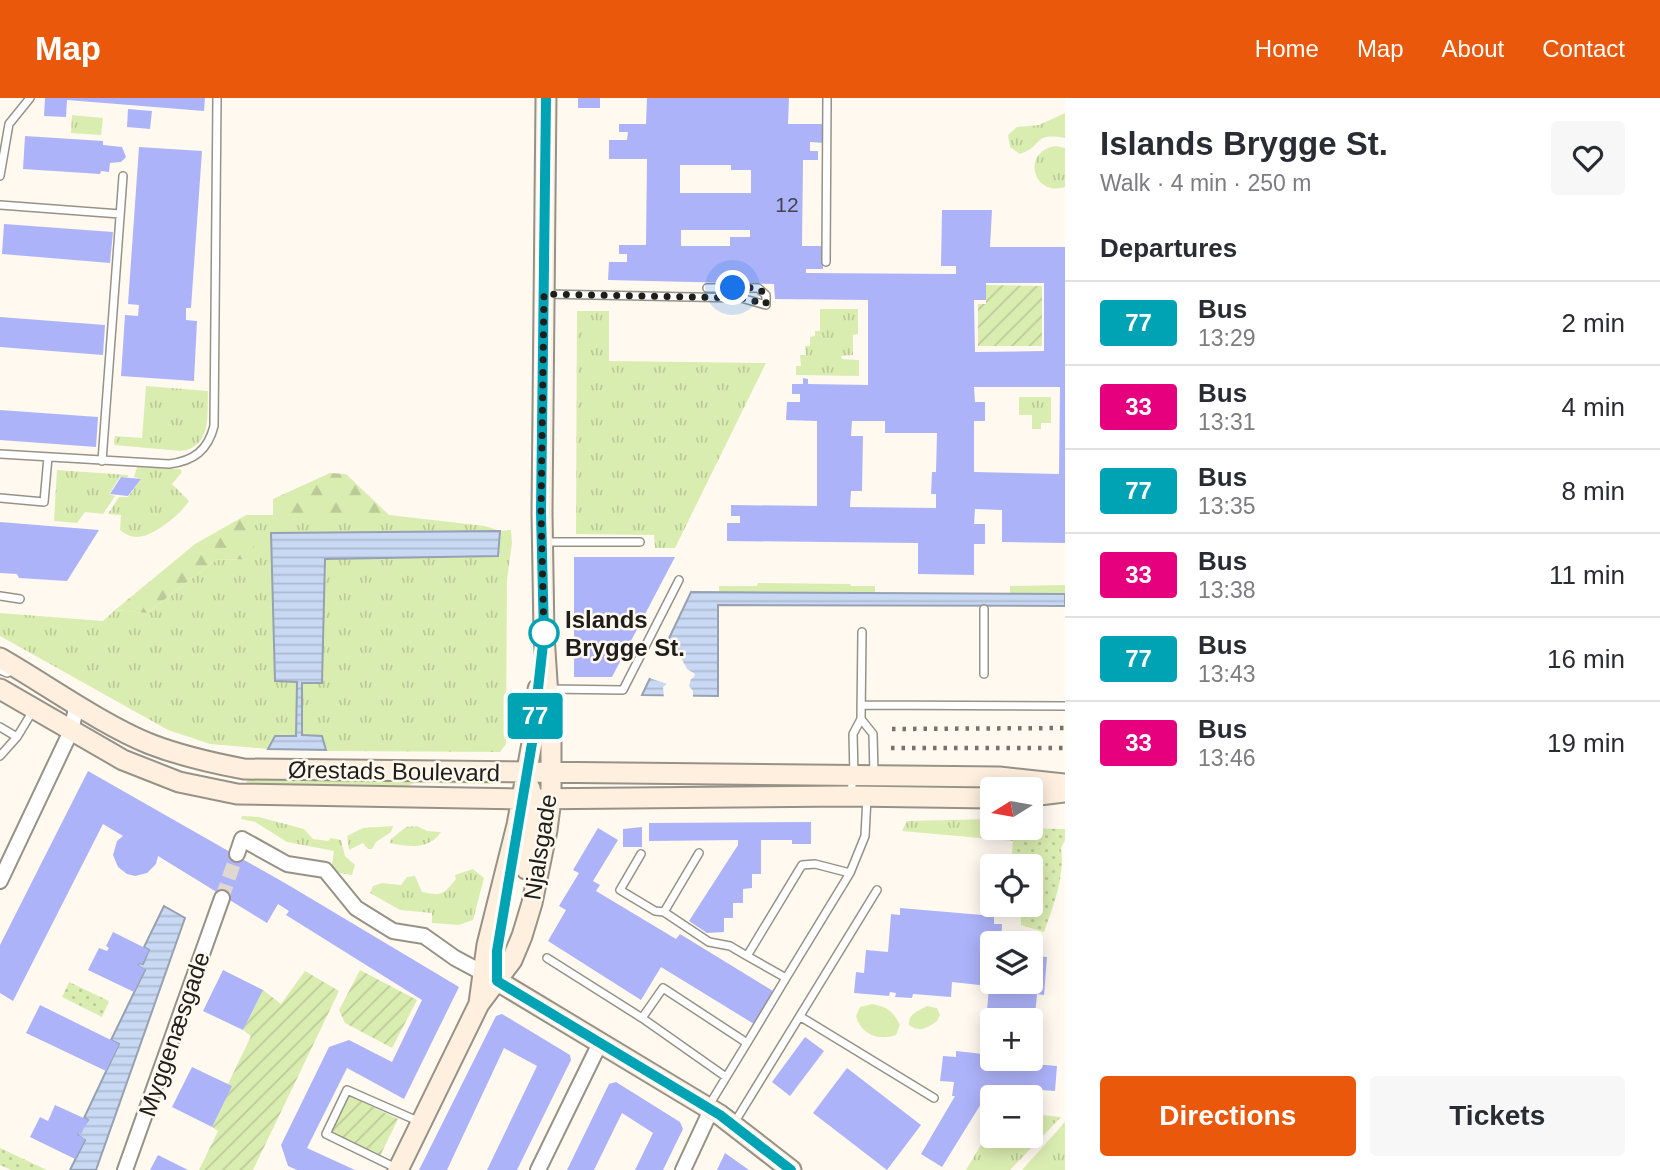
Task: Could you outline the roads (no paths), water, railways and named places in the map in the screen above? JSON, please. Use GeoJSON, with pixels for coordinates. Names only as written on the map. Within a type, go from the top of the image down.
{"type":"FeatureCollection","features":[{"type":"Feature","properties":{"kind":"street","name":"Njalsgade"},"geometry":{"type":"LineString","coordinates":[[528,787],[550,772],[543,542],[546,98]]}},
{"type":"Feature","properties":{"kind":"street","name":"Njalsgade"},"geometry":{"type":"LineString","coordinates":[[398,1170],[490,977],[508,895],[517,825],[528,787],[544,635]]}},
{"type":"Feature","properties":{"kind":"street","name":"Ørestads Boulevard"},"geometry":{"type":"LineString","coordinates":[[6,665],[149,743],[208,762],[244,769],[528,787],[980,798]]}},
{"type":"Feature","properties":{"kind":"street","name":"Ørestads Boulevard"},"geometry":{"type":"LineString","coordinates":[[0,689],[123,760],[178,782],[237,794],[528,787],[550,772],[999,777],[1065,784]]}},
{"type":"Feature","properties":{"kind":"street"},"geometry":{"type":"LineString","coordinates":[[0,881],[71,731],[77,704]]}},
{"type":"Feature","properties":{"kind":"street","name":"Njalsgade"},"geometry":{"type":"LineString","coordinates":[[490,977],[512,960],[522,936],[547,830],[528,787]]}},
{"type":"Feature","properties":{"kind":"street"},"geometry":{"type":"LineString","coordinates":[[1043,795],[1065,792]]}},
{"type":"Feature","properties":{"kind":"street"},"geometry":{"type":"LineString","coordinates":[[237,854],[242,839],[287,864],[325,870],[356,908],[393,930],[424,936],[455,958],[709,1109],[791,1170]]}},
{"type":"Feature","properties":{"kind":"street","name":"Myggenæsgade"},"geometry":{"type":"LineString","coordinates":[[125,1170],[222,898]]}},
{"type":"Feature","properties":{"kind":"street"},"geometry":{"type":"LineString","coordinates":[[538,1170],[600,1043]]}},
{"type":"Feature","properties":{"kind":"street"},"geometry":{"type":"LineString","coordinates":[[683,1170],[709,1109]]}},
{"type":"Feature","properties":{"kind":"lane"},"geometry":{"type":"LineString","coordinates":[[0,176],[9,124],[30,98]]}},
{"type":"Feature","properties":{"kind":"lane"},"geometry":{"type":"LineString","coordinates":[[0,454],[169,464],[194,458],[211,438],[214,426],[218,98]]}},
{"type":"Feature","properties":{"kind":"lane"},"geometry":{"type":"LineString","coordinates":[[826,262],[827,98]]}},
{"type":"Feature","properties":{"kind":"lane"},"geometry":{"type":"LineString","coordinates":[[0,124],[9,124]]}},
{"type":"Feature","properties":{"kind":"lane"},"geometry":{"type":"LineString","coordinates":[[102,461],[123,176]]}},
{"type":"Feature","properties":{"kind":"lane"},"geometry":{"type":"LineString","coordinates":[[0,205],[120,214]]}},
{"type":"Feature","properties":{"kind":"lane"},"geometry":{"type":"LineString","coordinates":[[544,294],[741,298],[766,304],[766,295],[758,288],[707,288]]}},
{"type":"Feature","properties":{"kind":"lane"},"geometry":{"type":"LineString","coordinates":[[0,498],[44,502],[48,457]]}},
{"type":"Feature","properties":{"kind":"lane"},"geometry":{"type":"LineString","coordinates":[[543,542],[640,542]]}},
{"type":"Feature","properties":{"kind":"lane"},"geometry":{"type":"LineString","coordinates":[[548,689],[623,690],[679,580]]}},
{"type":"Feature","properties":{"kind":"lane"},"geometry":{"type":"LineString","coordinates":[[0,596],[20,599]]}},
{"type":"Feature","properties":{"kind":"lane"},"geometry":{"type":"LineString","coordinates":[[984,608],[984,674]]}},
{"type":"Feature","properties":{"kind":"lane"},"geometry":{"type":"LineString","coordinates":[[709,1109],[850,873],[865,836],[864,796],[854,775],[853,734],[861,719],[862,632]]}},
{"type":"Feature","properties":{"kind":"lane"},"geometry":{"type":"LineString","coordinates":[[861,705],[1065,706]]}},
{"type":"Feature","properties":{"kind":"lane"},"geometry":{"type":"LineString","coordinates":[[0,753],[17,737],[34,709]]}},
{"type":"Feature","properties":{"kind":"lane"},"geometry":{"type":"LineString","coordinates":[[861,719],[873,734],[874,776],[864,796]]}},
{"type":"Feature","properties":{"kind":"lane"},"geometry":{"type":"LineString","coordinates":[[0,727],[17,737]]}},
{"type":"Feature","properties":{"kind":"lane"},"geometry":{"type":"LineString","coordinates":[[664,912],[699,853]]}},
{"type":"Feature","properties":{"kind":"lane"},"geometry":{"type":"LineString","coordinates":[[641,854],[620,890],[655,911],[664,912],[709,942],[730,946],[786,978]]}},
{"type":"Feature","properties":{"kind":"lane"},"geometry":{"type":"LineString","coordinates":[[747,956],[802,865],[815,864],[850,873]]}},
{"type":"Feature","properties":{"kind":"lane"},"geometry":{"type":"LineString","coordinates":[[733,1125],[877,890]]}},
{"type":"Feature","properties":{"kind":"lane"},"geometry":{"type":"LineString","coordinates":[[547,958],[642,1018],[726,1077]]}},
{"type":"Feature","properties":{"kind":"lane"},"geometry":{"type":"LineString","coordinates":[[642,1018],[663,989],[747,1043]]}},
{"type":"Feature","properties":{"kind":"lane"},"geometry":{"type":"LineString","coordinates":[[801,1017],[934,1098]]}},
{"type":"Feature","properties":{"kind":"lane"},"geometry":{"type":"LineString","coordinates":[[398,1170],[326,1134],[347,1090],[421,1123]]}},
{"type":"Feature","properties":{"kind":"water"},"geometry":{"type":"Polygon","coordinates":[[[500,531],[498,556],[325,559],[322,683],[302,683],[302,735],[322,736],[326,750],[268,749],[275,736],[296,736],[297,682],[275,681],[271,533],[500,531]]]}},
{"type":"Feature","properties":{"kind":"water"},"geometry":{"type":"Polygon","coordinates":[[[691,592],[1065,594],[1065,606],[718,605],[718,696],[642,695],[691,592]]]}},
{"type":"Feature","properties":{"kind":"water"},"geometry":{"type":"Polygon","coordinates":[[[164,906],[185,918],[96,1170],[70,1170],[85,1140],[77,1135],[88,1120],[84,1118],[119,1044],[111,1040],[145,970],[137,965],[143,964],[149,950],[144,947],[164,906]]]}},
{"type":"Feature","properties":{"kind":"tunnel"},"geometry":{"type":"LineString","coordinates":[[222,898],[237,854]]}},
{"type":"Feature","properties":{"kind":"railway"},"geometry":{"type":"LineString","coordinates":[[892,729],[1065,728]]}},
{"type":"Feature","properties":{"kind":"railway"},"geometry":{"type":"LineString","coordinates":[[891,748],[1065,748]]}},
{"type":"Feature","properties":{"kind":"place","name":"Islands Brygge St."},"geometry":{"type":"Point","coordinates":[544,633]}}]}
